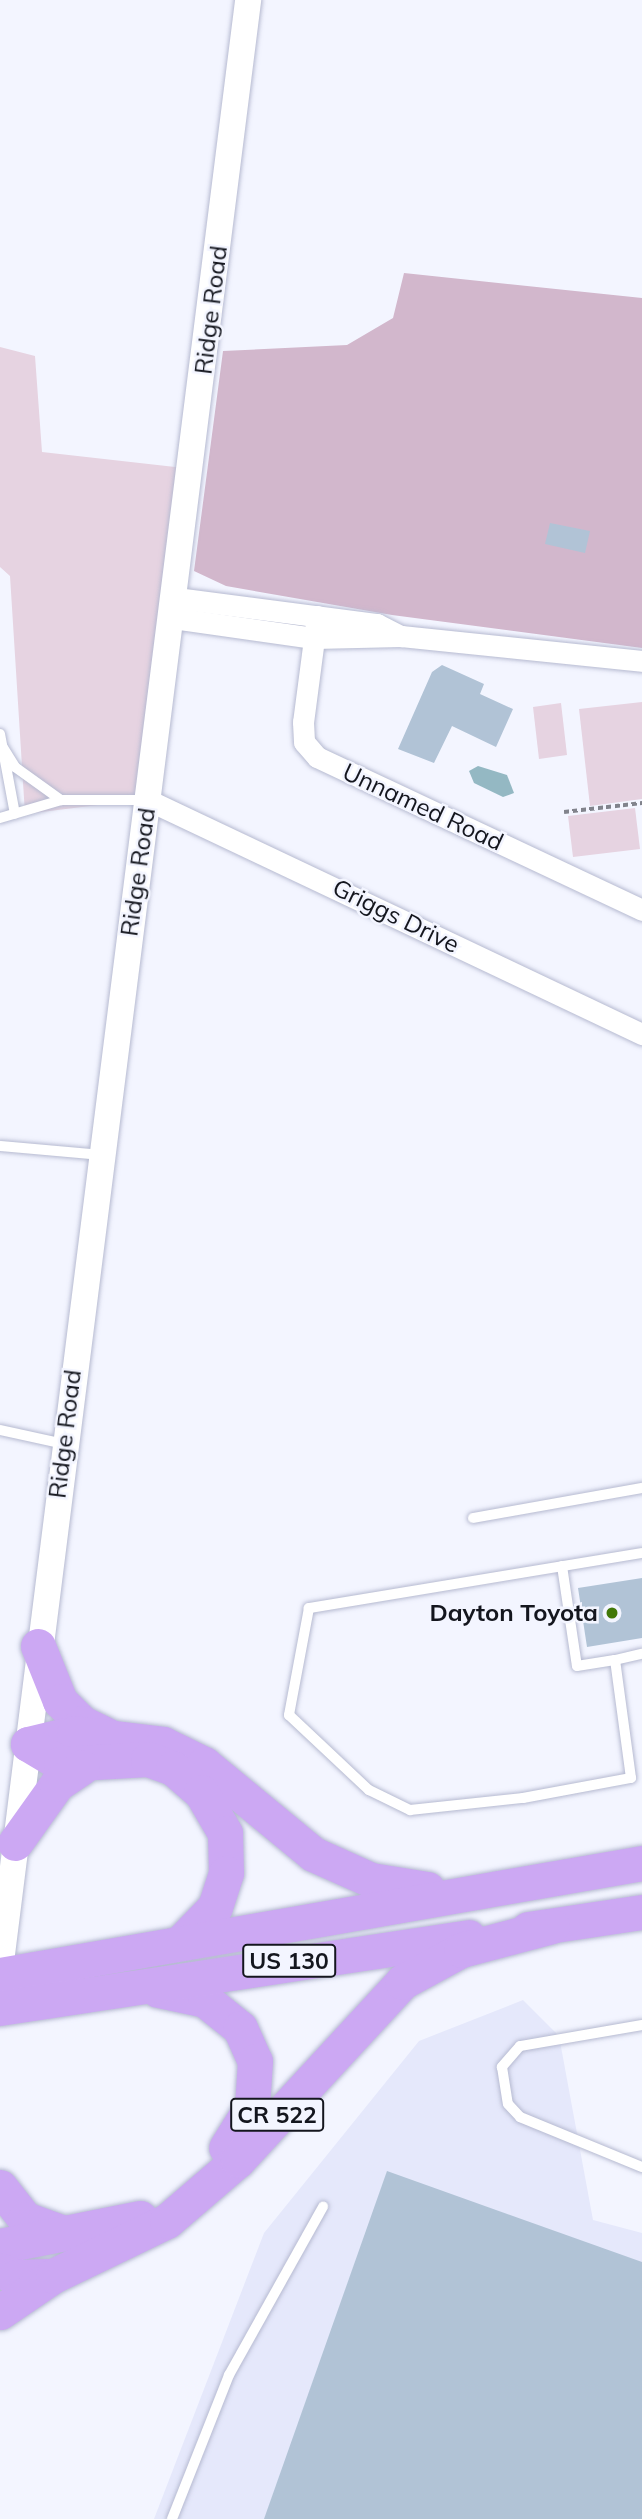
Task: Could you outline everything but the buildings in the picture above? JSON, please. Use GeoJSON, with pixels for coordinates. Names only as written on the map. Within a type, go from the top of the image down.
{"type":"FeatureCollection","features":[{"type":"Feature","properties":{"kind":"highway"},"geometry":{"type":"LineString","coordinates":[[37,1646],[60,1701],[82,1723],[107,1735]]}},
{"type":"Feature","properties":{"kind":"highway"},"geometry":{"type":"LineString","coordinates":[[28,1744],[74,1733],[163,1744],[204,1764],[313,1854],[371,1880],[451,1894]]}},
{"type":"Feature","properties":{"kind":"highway"},"geometry":{"type":"LineString","coordinates":[[28,1744],[46,1758],[82,1767],[148,1759],[173,1768],[201,1792],[225,1833],[226,1873],[215,1907],[180,1943]]}},
{"type":"Feature","properties":{"kind":"highway"},"geometry":{"type":"LineString","coordinates":[[15,1843],[57,1784],[82,1767]]}},
{"type":"Feature","properties":{"kind":"highway","name":"US 130"},"geometry":{"type":"LineString","coordinates":[[10,1986],[180,1943],[642,1863]]}},
{"type":"Feature","properties":{"kind":"highway","name":"US 130"},"geometry":{"type":"LineString","coordinates":[[10,1986],[138,1986],[642,1912]]}},
{"type":"Feature","properties":{"kind":"highway","name":"CR 522"},"geometry":{"type":"LineString","coordinates":[[0,2312],[53,2276],[167,2221],[238,2160],[402,1982],[460,1950],[552,1926]]}},
{"type":"Feature","properties":{"kind":"highway"},"geometry":{"type":"LineString","coordinates":[[0,2246],[61,2232],[95,2232],[155,2212],[236,2137],[252,2106],[255,2061],[240,2028],[205,2000],[138,1986]]}},
{"type":"Feature","properties":{"kind":"highway"},"geometry":{"type":"LineString","coordinates":[[0,2187],[25,2219],[61,2232]]}},
{"type":"Feature","properties":{"kind":"highway"},"geometry":{"type":"LineString","coordinates":[[0,2270],[16,2277],[53,2276]]}},
{"type":"Feature","properties":{"kind":"street","name":"Ridge Road"},"geometry":{"type":"LineString","coordinates":[[15,1843],[37,1646],[174,608],[248,0]]}},
{"type":"Feature","properties":{"kind":"street"},"geometry":{"type":"LineString","coordinates":[[174,608],[317,616],[377,624],[401,636]]}},
{"type":"Feature","properties":{"kind":"street"},"geometry":{"type":"LineString","coordinates":[[174,608],[314,638],[401,636],[642,661]]}},
{"type":"Feature","properties":{"kind":"street","name":"Unnamed Road"},"geometry":{"type":"LineString","coordinates":[[317,616],[303,722],[304,742],[317,757],[642,910]]}},
{"type":"Feature","properties":{"kind":"street","name":"Griggs Drive"},"geometry":{"type":"LineString","coordinates":[[148,800],[642,1034]]}},
{"type":"Feature","properties":{"kind":"street"},"geometry":{"type":"LineString","coordinates":[[10,1986],[15,1843]]}},
{"type":"Feature","properties":{"kind":"lane"},"geometry":{"type":"LineString","coordinates":[[0,734],[15,814]]}},
{"type":"Feature","properties":{"kind":"lane"},"geometry":{"type":"LineString","coordinates":[[2,746],[15,767],[61,800]]}},
{"type":"Feature","properties":{"kind":"lane"},"geometry":{"type":"LineString","coordinates":[[0,818],[61,800],[148,800]]}},
{"type":"Feature","properties":{"kind":"lane"},"geometry":{"type":"LineString","coordinates":[[0,1146],[100,1154]]}},
{"type":"Feature","properties":{"kind":"lane"},"geometry":{"type":"LineString","coordinates":[[0,1430],[64,1444]]}},
{"type":"Feature","properties":{"kind":"lane"},"geometry":{"type":"LineString","coordinates":[[473,1518],[642,1488]]}},
{"type":"Feature","properties":{"kind":"lane"},"geometry":{"type":"LineString","coordinates":[[615,1660],[631,1778],[523,1798],[410,1810],[369,1790],[289,1715],[309,1608],[642,1553]]}},
{"type":"Feature","properties":{"kind":"lane"},"geometry":{"type":"LineString","coordinates":[[562,1566],[577,1666],[642,1654]]}},
{"type":"Feature","properties":{"kind":"lane"},"geometry":{"type":"LineString","coordinates":[[642,2025],[520,2046],[502,2067],[508,2104],[520,2117],[642,2167]]}},
{"type":"Feature","properties":{"kind":"lane"},"geometry":{"type":"LineString","coordinates":[[172,2519],[229,2375],[323,2207]]}},
{"type":"Feature","properties":{"kind":"path"},"geometry":{"type":"LineString","coordinates":[[564,812],[642,803]]}},
{"type":"Feature","properties":{"kind":"shaded area"},"geometry":{"type":"Polygon","coordinates":[[[404,273],[642,298],[642,648],[392,615],[226,586],[194,571],[223,351],[347,345],[393,318],[404,273]]]}},
{"type":"Feature","properties":{"kind":"shaded area"},"geometry":{"type":"Polygon","coordinates":[[[0,347],[35,356],[42,452],[184,468],[139,800],[25,814],[10,576],[0,567],[0,347]]]}},
{"type":"Feature","properties":{"kind":"shaded area"},"geometry":{"type":"Polygon","coordinates":[[[642,702],[642,799],[590,806],[579,709],[642,702]]]}},
{"type":"Feature","properties":{"kind":"shaded area"},"geometry":{"type":"Polygon","coordinates":[[[561,703],[567,755],[539,759],[533,707],[561,703]]]}},
{"type":"Feature","properties":{"kind":"shaded area"},"geometry":{"type":"Polygon","coordinates":[[[478,766],[507,775],[514,793],[503,797],[474,783],[469,771],[478,766]]]}},
{"type":"Feature","properties":{"kind":"shaded area"},"geometry":{"type":"Polygon","coordinates":[[[635,808],[640,849],[573,857],[568,816],[635,808]]]}},
{"type":"Feature","properties":{"kind":"shaded area"},"geometry":{"type":"Polygon","coordinates":[[[523,2000],[559,2036],[593,2220],[642,2233],[642,2519],[154,2519],[264,2233],[419,2041],[523,2000]]]}},
{"type":"Feature","properties":{"kind":"place","name":"Dayton Toyota"},"geometry":{"type":"Point","coordinates":[612,1613]}}]}
